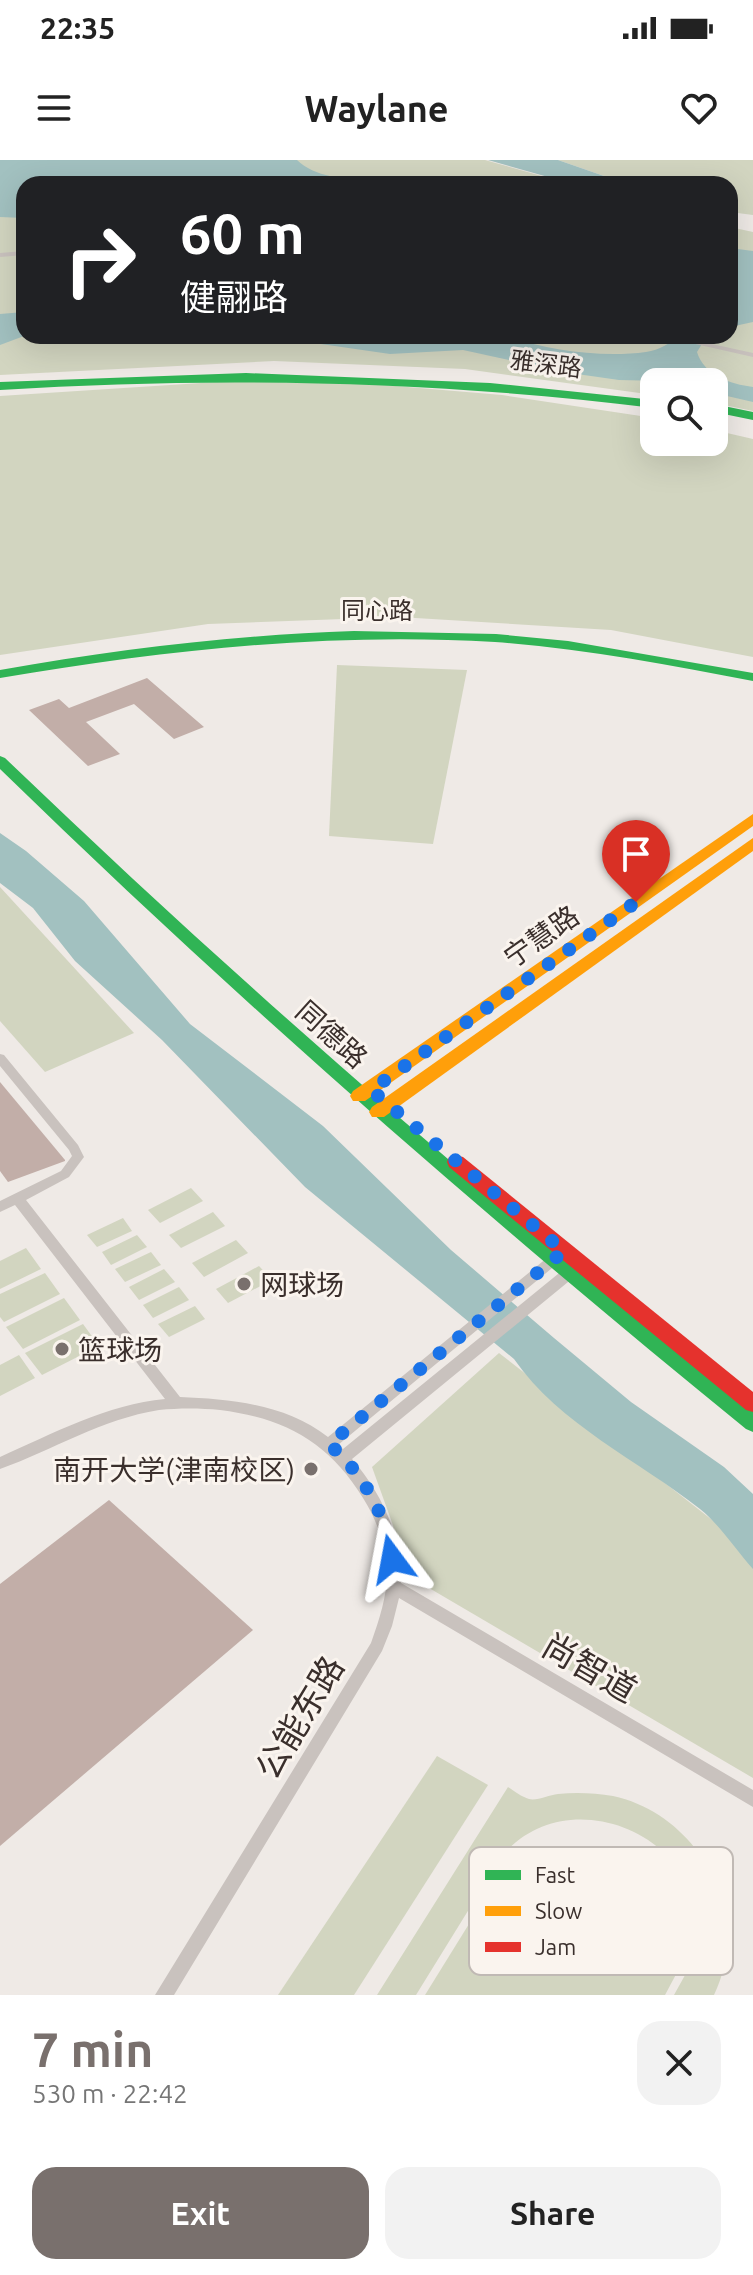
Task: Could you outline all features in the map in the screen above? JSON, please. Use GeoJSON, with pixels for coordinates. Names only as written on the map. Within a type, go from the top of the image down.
{"type":"FeatureCollection","features":[{"type":"Feature","properties":{"kind":"main road","name":"雅深路"},"geometry":{"type":"LineString","coordinates":[[0,383],[175,369],[349,368],[459,374],[640,396]]}},
{"type":"Feature","properties":{"kind":"main road","name":"雅深路"},"geometry":{"type":"LineString","coordinates":[[0,383],[202,373],[335,374],[480,381],[640,402]]}},
{"type":"Feature","properties":{"kind":"main road"},"geometry":{"type":"LineString","coordinates":[[728,414],[753,419]]}},
{"type":"Feature","properties":{"kind":"main road","name":"同心路"},"geometry":{"type":"LineString","coordinates":[[0,674],[136,649],[268,637],[363,633],[567,644],[694,663],[753,677]]}},
{"type":"Feature","properties":{"kind":"main road","name":"同心路"},"geometry":{"type":"LineString","coordinates":[[0,681],[190,650],[346,641],[517,646],[622,659],[753,683]]}},
{"type":"Feature","properties":{"kind":"main road","name":"同德路"},"geometry":{"type":"LineString","coordinates":[[0,744],[148,890],[365,1093]]}},
{"type":"Feature","properties":{"kind":"main road","name":"同德路"},"geometry":{"type":"LineString","coordinates":[[0,761],[138,894],[365,1093],[753,1423]]}},
{"type":"Feature","properties":{"kind":"main road","name":"宁慧路"},"geometry":{"type":"LineString","coordinates":[[365,1093],[753,819]]}},
{"type":"Feature","properties":{"kind":"main road","name":"宁慧路"},"geometry":{"type":"LineString","coordinates":[[384,1109],[753,843]]}},
{"type":"Feature","properties":{"kind":"main road","name":"同德路"},"geometry":{"type":"LineString","coordinates":[[574,1269],[753,1404]]}},
{"type":"Feature","properties":{"kind":"street"},"geometry":{"type":"LineString","coordinates":[[699,344],[753,355]]}},
{"type":"Feature","properties":{"kind":"street"},"geometry":{"type":"LineString","coordinates":[[0,1058],[74,1148],[78,1157],[75,1166],[56,1180],[0,1207]]}},
{"type":"Feature","properties":{"kind":"street"},"geometry":{"type":"LineString","coordinates":[[18,1199],[176,1403]]}},
{"type":"Feature","properties":{"kind":"street"},"geometry":{"type":"LineString","coordinates":[[329,1444],[558,1256]]}},
{"type":"Feature","properties":{"kind":"street"},"geometry":{"type":"LineString","coordinates":[[344,1457],[574,1269]]}},
{"type":"Feature","properties":{"kind":"street","name":"公能东路"},"geometry":{"type":"LineString","coordinates":[[0,1463],[127,1414],[176,1403],[237,1407],[273,1414],[329,1444],[358,1472],[388,1529],[396,1588],[389,1619],[377,1646],[164,1995]]}},
{"type":"Feature","properties":{"kind":"street","name":"尚智道"},"geometry":{"type":"LineString","coordinates":[[396,1588],[753,1799]]}},
{"type":"Feature","properties":{"kind":"green space"},"geometry":{"type":"Polygon","coordinates":[[[0,160],[485,160],[542,176],[16,176],[16,344],[738,344],[738,229],[753,232],[753,411],[728,406],[728,368],[640,368],[640,393],[465,369],[274,361],[0,375],[0,160]]]}},
{"type":"Feature","properties":{"kind":"green space"},"geometry":{"type":"Polygon","coordinates":[[[558,160],[753,160],[753,215],[738,213],[738,176],[604,176],[558,160]]]}},
{"type":"Feature","properties":{"kind":"green space"},"geometry":{"type":"Polygon","coordinates":[[[232,381],[372,384],[502,395],[640,416],[640,456],[728,456],[728,433],[753,439],[753,657],[611,630],[399,617],[208,624],[0,655],[0,396],[232,381]]]}},
{"type":"Feature","properties":{"kind":"green space"},"geometry":{"type":"Polygon","coordinates":[[[337,665],[467,670],[433,844],[329,836],[337,665]]]}},
{"type":"Feature","properties":{"kind":"green space"},"geometry":{"type":"Polygon","coordinates":[[[0,887],[134,1033],[45,1072],[0,1021],[0,887]]]}},
{"type":"Feature","properties":{"kind":"green space"},"geometry":{"type":"Polygon","coordinates":[[[191,1188],[203,1201],[160,1223],[148,1210],[191,1188]]]}},
{"type":"Feature","properties":{"kind":"green space","name":"网球场"},"geometry":{"type":"Polygon","coordinates":[[[213,1212],[225,1226],[181,1248],[169,1235],[213,1212]]]}},
{"type":"Feature","properties":{"kind":"green space"},"geometry":{"type":"Polygon","coordinates":[[[123,1218],[132,1231],[97,1247],[87,1235],[123,1218]]]}},
{"type":"Feature","properties":{"kind":"green space"},"geometry":{"type":"Polygon","coordinates":[[[137,1235],[147,1247],[111,1265],[102,1252],[137,1235]]]}},
{"type":"Feature","properties":{"kind":"green space","name":"网球场"},"geometry":{"type":"Polygon","coordinates":[[[236,1240],[248,1253],[204,1277],[192,1263],[236,1240]]]}},
{"type":"Feature","properties":{"kind":"green space","name":"篮球场"},"geometry":{"type":"Polygon","coordinates":[[[26,1248],[41,1269],[0,1289],[0,1261],[26,1248]]]}},
{"type":"Feature","properties":{"kind":"green space"},"geometry":{"type":"Polygon","coordinates":[[[151,1252],[161,1265],[125,1282],[115,1269],[151,1252]]]}},
{"type":"Feature","properties":{"kind":"green space","name":"网球场"},"geometry":{"type":"Polygon","coordinates":[[[259,1266],[272,1280],[228,1303],[216,1289],[259,1266]]]}},
{"type":"Feature","properties":{"kind":"green space"},"geometry":{"type":"Polygon","coordinates":[[[164,1269],[175,1282],[139,1300],[129,1287],[164,1269]]]}},
{"type":"Feature","properties":{"kind":"green space","name":"篮球场"},"geometry":{"type":"Polygon","coordinates":[[[45,1273],[60,1294],[4,1322],[0,1317],[0,1294],[45,1273]]]}},
{"type":"Feature","properties":{"kind":"green space"},"geometry":{"type":"Polygon","coordinates":[[[179,1287],[189,1300],[153,1318],[143,1305],[179,1287]]]}},
{"type":"Feature","properties":{"kind":"green space","name":"篮球场"},"geometry":{"type":"Polygon","coordinates":[[[64,1298],[80,1320],[23,1349],[6,1327],[64,1298]]]}},
{"type":"Feature","properties":{"kind":"green space"},"geometry":{"type":"Polygon","coordinates":[[[195,1306],[205,1319],[169,1337],[158,1324],[195,1306]]]}},
{"type":"Feature","properties":{"kind":"green space","name":"篮球场"},"geometry":{"type":"Polygon","coordinates":[[[83,1324],[99,1346],[42,1375],[25,1353],[83,1324]]]}},
{"type":"Feature","properties":{"kind":"green space"},"geometry":{"type":"Polygon","coordinates":[[[499,1353],[753,1552],[753,1778],[412,1578],[372,1467],[499,1353]]]}},
{"type":"Feature","properties":{"kind":"green space","name":"篮球场"},"geometry":{"type":"Polygon","coordinates":[[[19,1355],[35,1378],[0,1396],[0,1365],[19,1355]]]}},
{"type":"Feature","properties":{"kind":"green space"},"geometry":{"type":"Polygon","coordinates":[[[437,1756],[488,1785],[354,1995],[278,1995],[437,1756]]]}},
{"type":"Feature","properties":{"kind":"green space"},"geometry":{"type":"Polygon","coordinates":[[[508,1787],[532,1799],[572,1793],[613,1796],[644,1807],[671,1824],[694,1847],[658,1847],[627,1829],[594,1820],[559,1822],[527,1834],[513,1847],[470,1847],[508,1787]]]}},
{"type":"Feature","properties":{"kind":"green space"},"geometry":{"type":"Polygon","coordinates":[[[469,1849],[469,1909],[416,1995],[377,1995],[469,1849]]]}},
{"type":"Feature","properties":{"kind":"green space"},"geometry":{"type":"Polygon","coordinates":[[[469,1924],[469,1975],[676,1975],[665,1995],[425,1995],[469,1924]]]}},
{"type":"Feature","properties":{"kind":"green space"},"geometry":{"type":"Polygon","coordinates":[[[685,1975],[720,1975],[714,1995],[674,1995],[685,1975]]]}},
{"type":"Feature","properties":{"kind":"water"},"geometry":{"type":"Polygon","coordinates":[[[0,160],[297,160],[313,171],[330,176],[16,176],[16,218],[0,217],[0,160]]]}},
{"type":"Feature","properties":{"kind":"water"},"geometry":{"type":"Polygon","coordinates":[[[488,160],[558,160],[604,176],[545,176],[488,160]]]}},
{"type":"Feature","properties":{"kind":"water"},"geometry":{"type":"Polygon","coordinates":[[[738,249],[753,251],[753,322],[738,325],[738,249]]]}},
{"type":"Feature","properties":{"kind":"water"},"geometry":{"type":"Polygon","coordinates":[[[16,313],[16,339],[0,345],[0,314],[16,313]]]}},
{"type":"Feature","properties":{"kind":"water"},"geometry":{"type":"Polygon","coordinates":[[[321,344],[535,344],[593,353],[629,354],[651,351],[667,344],[702,344],[697,352],[706,368],[640,368],[640,380],[563,372],[463,350],[390,354],[321,344]]]}},
{"type":"Feature","properties":{"kind":"water"},"geometry":{"type":"Polygon","coordinates":[[[728,381],[753,387],[753,402],[728,396],[728,381]]]}},
{"type":"Feature","properties":{"kind":"water"},"geometry":{"type":"Polygon","coordinates":[[[0,833],[84,901],[190,1024],[323,1126],[451,1250],[554,1338],[631,1402],[724,1467],[753,1494],[753,1569],[700,1509],[577,1423],[533,1382],[514,1359],[305,1187],[162,1040],[75,961],[33,908],[0,883],[0,833]]]}},
{"type":"Feature","properties":{"kind":"building"},"geometry":{"type":"Polygon","coordinates":[[[147,678],[204,727],[174,739],[134,704],[86,722],[120,754],[88,766],[29,710],[59,699],[69,708],[147,678]]]}},
{"type":"Feature","properties":{"kind":"building"},"geometry":{"type":"Polygon","coordinates":[[[0,1082],[65,1161],[8,1182],[0,1171],[0,1082]]]}},
{"type":"Feature","properties":{"kind":"building"},"geometry":{"type":"Polygon","coordinates":[[[109,1500],[253,1630],[0,1846],[0,1584],[109,1500]]]}},
{"type":"Feature","properties":{"kind":"traffic: fast"},"geometry":{"type":"LineString","coordinates":[[0,386],[165,378],[328,378],[490,386],[640,402]]}},
{"type":"Feature","properties":{"kind":"traffic: fast"},"geometry":{"type":"LineString","coordinates":[[728,411],[753,416]]}},
{"type":"Feature","properties":{"kind":"traffic: fast"},"geometry":{"type":"LineString","coordinates":[[0,674],[212,643],[354,635],[425,635],[568,645],[753,677]]}},
{"type":"Feature","properties":{"kind":"traffic: fast"},"geometry":{"type":"LineString","coordinates":[[0,761],[182,934],[368,1102],[558,1264],[753,1423]]}},
{"type":"Feature","properties":{"kind":"traffic: slow"},"geometry":{"type":"LineString","coordinates":[[359,1096],[753,819]]}},
{"type":"Feature","properties":{"kind":"traffic: slow"},"geometry":{"type":"LineString","coordinates":[[378,1112],[753,843]]}},
{"type":"Feature","properties":{"kind":"traffic: jam"},"geometry":{"type":"LineString","coordinates":[[456,1162],[753,1404]]}},
{"type":"Feature","properties":{"kind":"place","name":"网球场"},"geometry":{"type":"Point","coordinates":[244,1284]}},
{"type":"Feature","properties":{"kind":"place","name":"篮球场"},"geometry":{"type":"Point","coordinates":[62,1349]}},
{"type":"Feature","properties":{"kind":"place","name":"南开大学(津南校区)"},"geometry":{"type":"Point","coordinates":[311,1469]}},
{"type":"Feature","properties":{"kind":"route"},"geometry":{"type":"LineString","coordinates":[[392,1559],[388,1529],[358,1472],[329,1444],[564,1251],[371,1090],[636,902]]}}]}
